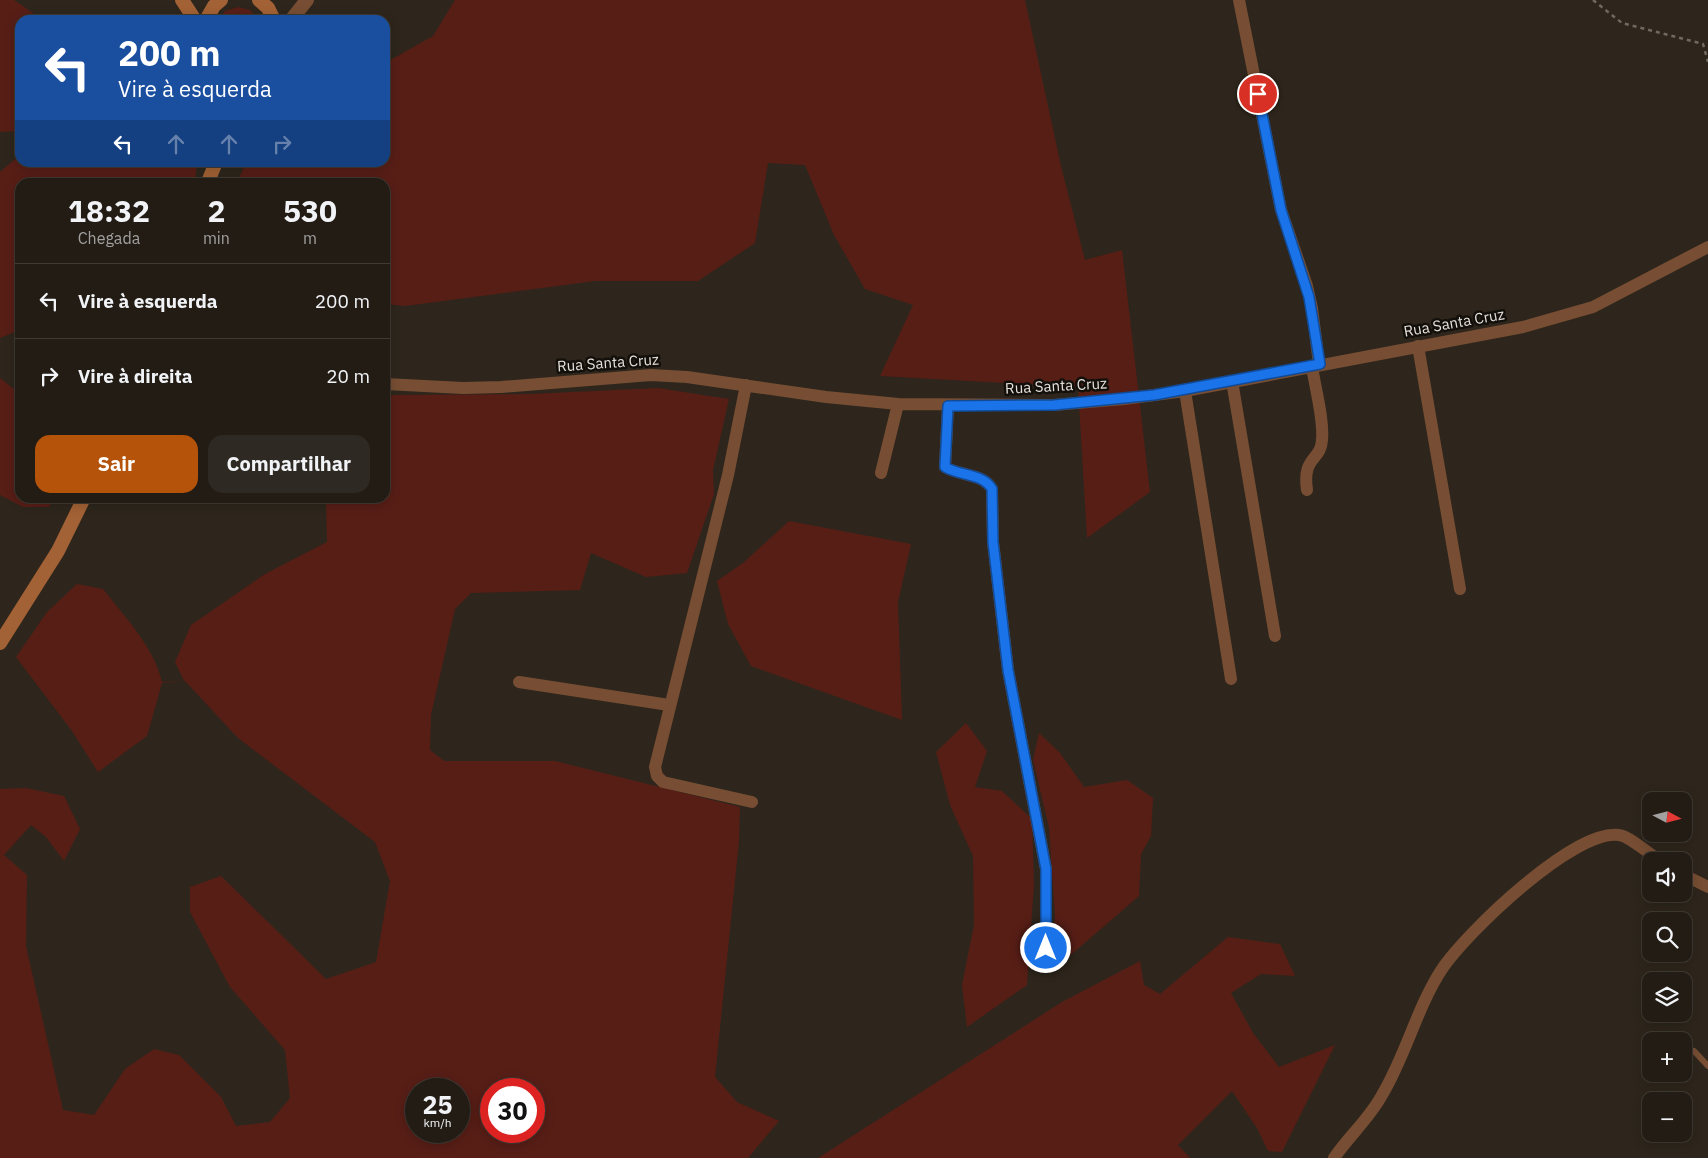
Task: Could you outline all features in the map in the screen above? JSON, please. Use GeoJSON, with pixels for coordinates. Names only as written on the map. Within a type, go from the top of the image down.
{"type":"FeatureCollection","features":[{"type":"Feature","properties":{"kind":"main road"},"geometry":{"type":"LineString","coordinates":[[182,0],[192,15]]}},
{"type":"Feature","properties":{"kind":"main road"},"geometry":{"type":"LineString","coordinates":[[209,15],[214,6],[221,0]]}},
{"type":"Feature","properties":{"kind":"main road"},"geometry":{"type":"LineString","coordinates":[[259,0],[268,8],[272,15]]}},
{"type":"Feature","properties":{"kind":"main road"},"geometry":{"type":"LineString","coordinates":[[0,642],[58,551],[82,503]]}},
{"type":"Feature","properties":{"kind":"street"},"geometry":{"type":"LineString","coordinates":[[295,15],[308,0]]}},
{"type":"Feature","properties":{"kind":"street"},"geometry":{"type":"LineString","coordinates":[[1239,0],[1281,210],[1307,286],[1312,308],[1323,438],[1319,450],[1306,470],[1307,490]]}},
{"type":"Feature","properties":{"kind":"street","name":"Rua Santa Cruz"},"geometry":{"type":"LineString","coordinates":[[390,384],[492,388],[651,374],[746,385],[826,398],[898,404],[948,406],[1054,405],[1185,390],[1523,327],[1593,307],[1708,247]]}},
{"type":"Feature","properties":{"kind":"street"},"geometry":{"type":"LineString","coordinates":[[1418,346],[1460,589]]}},
{"type":"Feature","properties":{"kind":"street"},"geometry":{"type":"LineString","coordinates":[[1232,381],[1275,636]]}},
{"type":"Feature","properties":{"kind":"street"},"geometry":{"type":"LineString","coordinates":[[746,385],[728,475],[655,758],[657,776],[662,782],[752,802]]}},
{"type":"Feature","properties":{"kind":"street"},"geometry":{"type":"LineString","coordinates":[[1185,390],[1231,679]]}},
{"type":"Feature","properties":{"kind":"street"},"geometry":{"type":"LineString","coordinates":[[881,473],[898,404]]}},
{"type":"Feature","properties":{"kind":"street"},"geometry":{"type":"LineString","coordinates":[[948,406],[945,467],[952,471],[984,480],[992,489],[994,551],[1008,670],[1046,869],[1046,948]]}},
{"type":"Feature","properties":{"kind":"street"},"geometry":{"type":"LineString","coordinates":[[519,682],[669,706]]}},
{"type":"Feature","properties":{"kind":"street"},"geometry":{"type":"LineString","coordinates":[[1334,1158],[1371,1114],[1400,1061],[1442,970],[1478,926],[1507,900],[1556,862],[1595,839],[1612,834],[1622,835],[1647,852]]}},
{"type":"Feature","properties":{"kind":"street"},"geometry":{"type":"LineString","coordinates":[[1692,879],[1708,887]]}},
{"type":"Feature","properties":{"kind":"lane"},"geometry":{"type":"LineString","coordinates":[[1694,1051],[1708,1066]]}},
{"type":"Feature","properties":{"kind":"path"},"geometry":{"type":"LineString","coordinates":[[1593,0],[1622,23],[1703,44],[1708,62]]}},
{"type":"Feature","properties":{"kind":"shaded area"},"geometry":{"type":"Polygon","coordinates":[[[0,0],[14,0],[36,15],[15,15],[15,131],[0,132],[0,0]]]}},
{"type":"Feature","properties":{"kind":"shaded area"},"geometry":{"type":"Polygon","coordinates":[[[455,0],[1025,0],[1061,166],[1085,260],[1122,250],[1150,492],[1087,538],[1078,387],[880,376],[913,305],[865,289],[834,235],[805,165],[768,163],[755,243],[698,281],[595,281],[405,306],[390,304],[390,178],[239,178],[244,167],[390,167],[390,60],[433,36],[455,0]]]}},
{"type":"Feature","properties":{"kind":"shaded area"},"geometry":{"type":"Polygon","coordinates":[[[238,7],[250,10],[254,15],[222,15],[225,11],[238,7]]]}},
{"type":"Feature","properties":{"kind":"shaded area"},"geometry":{"type":"Polygon","coordinates":[[[15,159],[15,167],[197,167],[195,178],[15,178],[15,332],[0,338],[0,172],[15,159]]]}},
{"type":"Feature","properties":{"kind":"shaded area"},"geometry":{"type":"Polygon","coordinates":[[[0,378],[15,390],[15,503],[0,495],[0,378]]]}},
{"type":"Feature","properties":{"kind":"shaded area"},"geometry":{"type":"Polygon","coordinates":[[[658,388],[729,399],[713,470],[714,494],[687,573],[646,577],[591,553],[580,590],[471,593],[455,609],[431,715],[430,750],[444,761],[555,761],[740,807],[739,841],[715,1077],[737,1102],[779,1121],[748,1158],[0,1158],[0,789],[26,788],[64,796],[80,829],[64,861],[46,837],[31,825],[4,855],[27,875],[26,946],[63,1110],[94,1115],[125,1069],[154,1049],[179,1055],[221,1097],[236,1126],[270,1122],[290,1098],[285,1050],[230,987],[190,912],[190,887],[221,876],[326,979],[376,962],[390,881],[375,842],[238,738],[185,681],[162,683],[147,736],[98,772],[72,731],[16,657],[47,612],[77,584],[103,589],[146,645],[162,682],[184,681],[175,662],[191,625],[265,574],[327,542],[326,503],[390,503],[390,395],[531,394],[658,388]]]}},
{"type":"Feature","properties":{"kind":"shaded area"},"geometry":{"type":"Polygon","coordinates":[[[15,503],[51,503],[49,507],[23,507],[15,503]]]}},
{"type":"Feature","properties":{"kind":"shaded area"},"geometry":{"type":"Polygon","coordinates":[[[789,521],[911,544],[898,602],[902,720],[751,666],[728,624],[717,581],[743,563],[789,521]]]}},
{"type":"Feature","properties":{"kind":"shaded area"},"geometry":{"type":"Polygon","coordinates":[[[966,723],[987,751],[975,787],[1002,791],[1032,819],[1034,884],[1027,985],[967,1027],[962,985],[974,925],[973,856],[950,805],[936,752],[966,723]]]}},
{"type":"Feature","properties":{"kind":"shaded area"},"geometry":{"type":"Polygon","coordinates":[[[1039,733],[1060,753],[1084,787],[1127,780],[1153,798],[1151,836],[1141,854],[1139,896],[1051,972],[1055,916],[1049,828],[1033,760],[1039,733]]]}},
{"type":"Feature","properties":{"kind":"shaded area"},"geometry":{"type":"Polygon","coordinates":[[[1228,937],[1280,944],[1295,976],[1261,974],[1231,993],[1253,1033],[1279,1067],[1335,1045],[1282,1152],[1268,1151],[1257,1128],[1232,1091],[1178,1145],[1190,1158],[818,1158],[1062,1002],[1140,961],[1144,985],[1160,994],[1228,937]]]}},
{"type":"Feature","properties":{"kind":"route"},"geometry":{"type":"LineString","coordinates":[[1046,948],[1046,869],[1008,670],[995,568],[992,489],[989,483],[984,480],[952,471],[945,467],[943,461],[948,406],[1054,405],[1154,395],[1320,364],[1307,286],[1281,210],[1258,94]]}}]}
